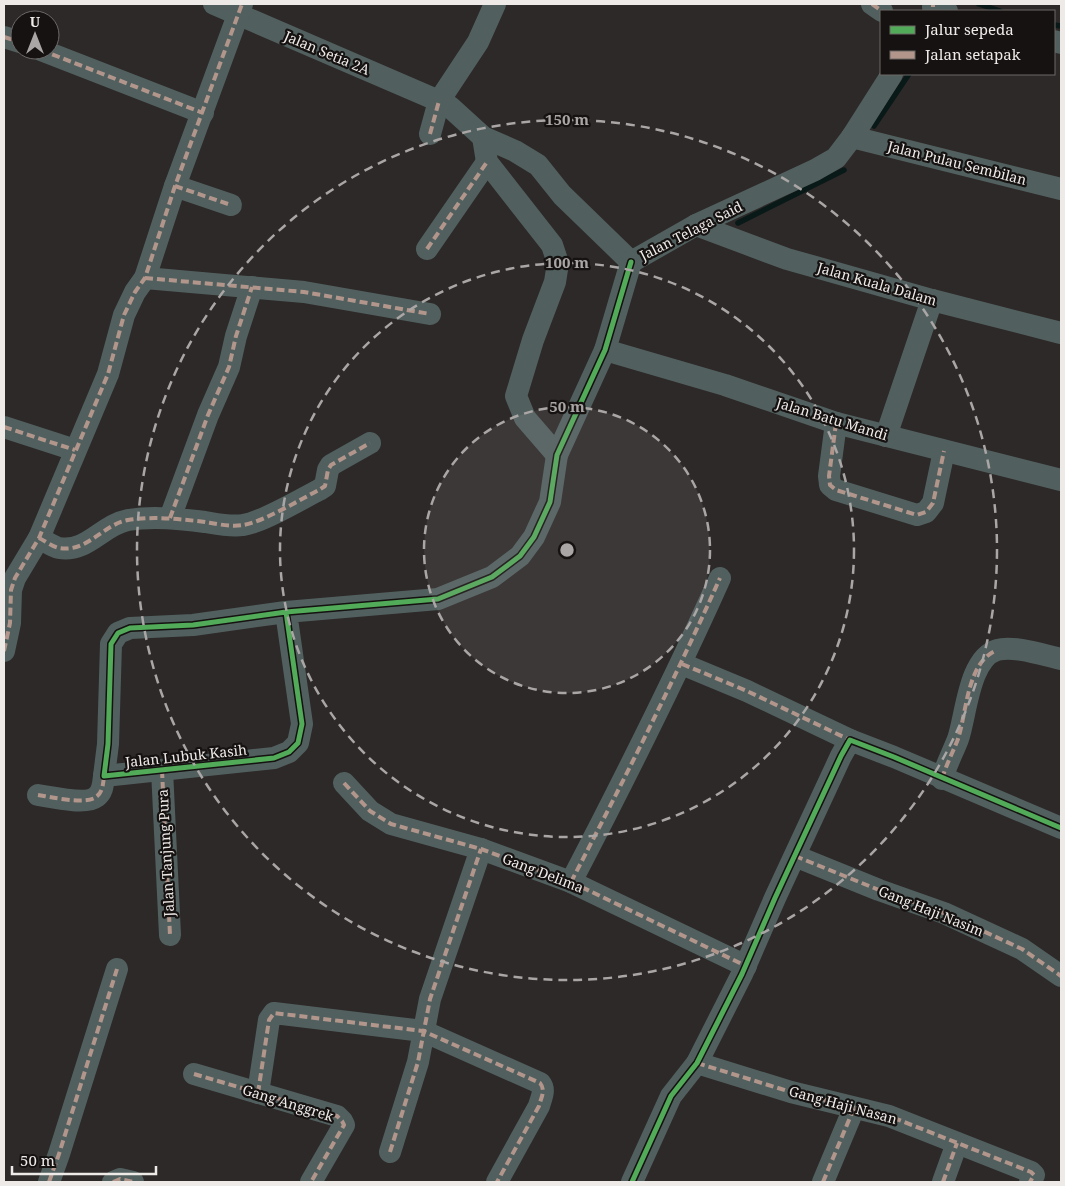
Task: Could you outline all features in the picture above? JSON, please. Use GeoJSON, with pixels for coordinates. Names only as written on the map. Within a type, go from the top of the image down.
{"type":"FeatureCollection","features":[{"type":"Feature","properties":{"kind":"street","name":"Jalan Setia 2A"},"geometry":{"type":"LineString","coordinates":[[214,4],[240,9],[439,101],[450,107],[484,137]]}},
{"type":"Feature","properties":{"kind":"street"},"geometry":{"type":"LineString","coordinates":[[430,134],[439,101],[478,42],[495,4]]}},
{"type":"Feature","properties":{"kind":"street"},"geometry":{"type":"LineString","coordinates":[[4,651],[10,622],[11,590],[13,584],[39,538],[108,374],[124,315],[145,278],[175,186],[240,9]]}},
{"type":"Feature","properties":{"kind":"street"},"geometry":{"type":"LineString","coordinates":[[60,57],[203,113]]}},
{"type":"Feature","properties":{"kind":"street","name":"Jalan Telaga Said"},"geometry":{"type":"LineString","coordinates":[[484,137],[514,150],[538,165],[562,195],[631,262],[696,225],[815,170],[836,158],[852,137],[891,75]]}},
{"type":"Feature","properties":{"kind":"street"},"geometry":{"type":"LineString","coordinates":[[484,137],[487,162],[552,245],[558,263],[554,282],[533,340],[516,396],[525,418],[557,454]]}},
{"type":"Feature","properties":{"kind":"street","name":"Jalan Pulau Sembilan"},"geometry":{"type":"LineString","coordinates":[[852,137],[1061,189]]}},
{"type":"Feature","properties":{"kind":"street"},"geometry":{"type":"LineString","coordinates":[[427,249],[487,162]]}},
{"type":"Feature","properties":{"kind":"street"},"geometry":{"type":"LineString","coordinates":[[175,186],[231,205]]}},
{"type":"Feature","properties":{"kind":"street","name":"Jalan Kuala Dalam"},"geometry":{"type":"LineString","coordinates":[[696,225],[787,259],[932,300],[1061,333]]}},
{"type":"Feature","properties":{"kind":"street","name":"Jalan Lubuk Kasih"},"geometry":{"type":"LineString","coordinates":[[286,612],[302,724],[298,743],[289,752],[274,758],[104,776],[108,744],[111,644],[118,633],[130,628],[193,625],[286,612],[438,599],[492,577],[520,556],[534,537],[550,502],[557,454],[605,350],[631,262]]}},
{"type":"Feature","properties":{"kind":"street"},"geometry":{"type":"LineString","coordinates":[[145,278],[304,292],[430,314]]}},
{"type":"Feature","properties":{"kind":"street"},"geometry":{"type":"LineString","coordinates":[[170,518],[208,415],[229,367],[236,336],[252,287]]}},
{"type":"Feature","properties":{"kind":"street"},"geometry":{"type":"LineString","coordinates":[[886,436],[932,300]]}},
{"type":"Feature","properties":{"kind":"street","name":"Jalan Batu Mandi"},"geometry":{"type":"LineString","coordinates":[[605,350],[725,385],[836,422],[1061,480]]}},
{"type":"Feature","properties":{"kind":"street"},"geometry":{"type":"LineString","coordinates":[[836,422],[829,476],[830,485],[836,490],[917,515],[926,512],[933,503],[944,451]]}},
{"type":"Feature","properties":{"kind":"street"},"geometry":{"type":"LineString","coordinates":[[4,428],[75,450]]}},
{"type":"Feature","properties":{"kind":"street"},"geometry":{"type":"LineString","coordinates":[[39,538],[58,548],[74,548],[86,544],[110,527],[127,520],[170,518],[225,525],[244,525],[320,490],[325,486],[328,470],[331,465],[370,443]]}},
{"type":"Feature","properties":{"kind":"street"},"geometry":{"type":"LineString","coordinates":[[571,882],[682,664],[720,578]]}},
{"type":"Feature","properties":{"kind":"street"},"geometry":{"type":"LineString","coordinates":[[942,778],[958,738],[975,673],[985,657],[997,650],[1011,649],[1061,659]]}},
{"type":"Feature","properties":{"kind":"street"},"geometry":{"type":"LineString","coordinates":[[682,664],[747,691],[850,740],[1061,828]]}},
{"type":"Feature","properties":{"kind":"street"},"geometry":{"type":"LineString","coordinates":[[632,1182],[671,1096],[697,1063],[746,966],[850,740]]}},
{"type":"Feature","properties":{"kind":"street","name":"Jalan Tanjung Pura"},"geometry":{"type":"LineString","coordinates":[[162,770],[170,935]]}},
{"type":"Feature","properties":{"kind":"street"},"geometry":{"type":"LineString","coordinates":[[38,795],[88,801],[96,797],[102,789],[104,776]]}},
{"type":"Feature","properties":{"kind":"street","name":"Gang Delima"},"geometry":{"type":"LineString","coordinates":[[344,783],[370,812],[390,824],[481,849],[571,882],[746,966]]}},
{"type":"Feature","properties":{"kind":"street"},"geometry":{"type":"LineString","coordinates":[[390,1152],[418,1062],[430,999],[481,849]]}},
{"type":"Feature","properties":{"kind":"street","name":"Gang Haji Nasim"},"geometry":{"type":"LineString","coordinates":[[795,856],[879,890],[944,913],[1022,949],[1061,976]]}},
{"type":"Feature","properties":{"kind":"street"},"geometry":{"type":"LineString","coordinates":[[49,1182],[117,969]]}},
{"type":"Feature","properties":{"kind":"street"},"geometry":{"type":"LineString","coordinates":[[258,1093],[269,1020],[274,1013],[423,1031],[540,1084],[543,1092],[539,1106],[497,1182]]}},
{"type":"Feature","properties":{"kind":"street","name":"Gang Haji Nasan"},"geometry":{"type":"LineString","coordinates":[[697,1063],[791,1092],[890,1116],[1031,1172],[1034,1175],[1030,1182]]}},
{"type":"Feature","properties":{"kind":"street","name":"Gang Anggrek"},"geometry":{"type":"LineString","coordinates":[[194,1074],[337,1116],[344,1125],[311,1182]]}},
{"type":"Feature","properties":{"kind":"street"},"geometry":{"type":"LineString","coordinates":[[823,1182],[854,1108]]}},
{"type":"Feature","properties":{"kind":"street"},"geometry":{"type":"LineString","coordinates":[[943,1182],[957,1143]]}},
{"type":"Feature","properties":{"kind":"street"},"geometry":{"type":"LineString","coordinates":[[113,1182],[120,1179],[133,1182]]}},
{"type":"Feature","properties":{"kind":"waterway"},"geometry":{"type":"LineString","coordinates":[[979,4],[997,10]]}},
{"type":"Feature","properties":{"kind":"waterway"},"geometry":{"type":"LineString","coordinates":[[1055,25],[1061,26]]}},
{"type":"Feature","properties":{"kind":"waterway"},"geometry":{"type":"LineString","coordinates":[[874,126],[908,75]]}},
{"type":"Feature","properties":{"kind":"waterway"},"geometry":{"type":"LineString","coordinates":[[738,223],[844,170]]}},
{"type":"Feature","properties":{"kind":"marked path"},"geometry":{"type":"LineString","coordinates":[[4,651],[10,623],[11,590],[15,578],[39,538],[108,374],[124,315],[135,292],[145,278],[175,186],[242,4]]}},
{"type":"Feature","properties":{"kind":"marked path"},"geometry":{"type":"LineString","coordinates":[[872,4],[881,10]]}},
{"type":"Feature","properties":{"kind":"marked path"},"geometry":{"type":"LineString","coordinates":[[4,37],[10,39]]}},
{"type":"Feature","properties":{"kind":"marked path"},"geometry":{"type":"LineString","coordinates":[[60,57],[203,113]]}},
{"type":"Feature","properties":{"kind":"marked path"},"geometry":{"type":"LineString","coordinates":[[430,134],[439,101]]}},
{"type":"Feature","properties":{"kind":"marked path"},"geometry":{"type":"LineString","coordinates":[[427,249],[487,162]]}},
{"type":"Feature","properties":{"kind":"marked path"},"geometry":{"type":"LineString","coordinates":[[175,186],[231,205]]}},
{"type":"Feature","properties":{"kind":"marked path"},"geometry":{"type":"LineString","coordinates":[[145,278],[304,292],[430,314]]}},
{"type":"Feature","properties":{"kind":"marked path"},"geometry":{"type":"LineString","coordinates":[[170,518],[208,415],[229,367],[236,336],[252,287]]}},
{"type":"Feature","properties":{"kind":"marked path"},"geometry":{"type":"LineString","coordinates":[[836,423],[829,476],[830,485],[836,490],[917,515],[926,512],[933,503],[944,451]]}},
{"type":"Feature","properties":{"kind":"marked path"},"geometry":{"type":"LineString","coordinates":[[4,427],[75,450]]}},
{"type":"Feature","properties":{"kind":"marked path"},"geometry":{"type":"LineString","coordinates":[[39,538],[59,548],[69,548],[86,543],[119,523],[147,518],[167,518],[234,526],[251,523],[281,510],[325,486],[328,470],[331,465],[370,443]]}},
{"type":"Feature","properties":{"kind":"marked path"},"geometry":{"type":"LineString","coordinates":[[571,882],[648,731],[720,578]]}},
{"type":"Feature","properties":{"kind":"marked path"},"geometry":{"type":"LineString","coordinates":[[942,779],[958,739],[974,676],[987,656],[997,650]]}},
{"type":"Feature","properties":{"kind":"marked path"},"geometry":{"type":"LineString","coordinates":[[682,664],[747,691],[850,740]]}},
{"type":"Feature","properties":{"kind":"marked path"},"geometry":{"type":"LineString","coordinates":[[162,770],[170,935]]}},
{"type":"Feature","properties":{"kind":"marked path"},"geometry":{"type":"LineString","coordinates":[[38,795],[68,800],[91,799],[100,793],[104,776]]}},
{"type":"Feature","properties":{"kind":"marked path"},"geometry":{"type":"LineString","coordinates":[[344,783],[370,811],[391,824],[481,849],[571,882],[746,966]]}},
{"type":"Feature","properties":{"kind":"marked path"},"geometry":{"type":"LineString","coordinates":[[390,1152],[418,1062],[430,999],[481,849]]}},
{"type":"Feature","properties":{"kind":"marked path"},"geometry":{"type":"LineString","coordinates":[[795,856],[879,890],[944,913],[1022,949],[1061,976]]}},
{"type":"Feature","properties":{"kind":"marked path"},"geometry":{"type":"LineString","coordinates":[[49,1182],[117,969]]}},
{"type":"Feature","properties":{"kind":"marked path"},"geometry":{"type":"LineString","coordinates":[[258,1093],[269,1020],[274,1013],[423,1031],[540,1083],[543,1088],[539,1106],[497,1182]]}},
{"type":"Feature","properties":{"kind":"marked path"},"geometry":{"type":"LineString","coordinates":[[697,1063],[791,1092],[889,1116],[1031,1172],[1034,1175],[1030,1182]]}},
{"type":"Feature","properties":{"kind":"marked path"},"geometry":{"type":"LineString","coordinates":[[194,1074],[337,1116],[344,1125],[311,1182]]}},
{"type":"Feature","properties":{"kind":"marked path"},"geometry":{"type":"LineString","coordinates":[[823,1182],[854,1108]]}},
{"type":"Feature","properties":{"kind":"marked path"},"geometry":{"type":"LineString","coordinates":[[943,1182],[957,1143]]}},
{"type":"Feature","properties":{"kind":"marked path"},"geometry":{"type":"LineString","coordinates":[[113,1182],[120,1179],[133,1182]]}},
{"type":"Feature","properties":{"kind":"cycle path"},"geometry":{"type":"LineString","coordinates":[[286,612],[302,724],[298,743],[289,752],[274,758],[104,776],[108,744],[111,644],[118,633],[130,628],[193,625],[286,612],[438,599],[492,577],[520,556],[534,537],[550,502],[557,455],[605,350],[631,262]]}},
{"type":"Feature","properties":{"kind":"cycle path"},"geometry":{"type":"LineString","coordinates":[[632,1182],[671,1096],[697,1063],[742,974],[775,898],[850,740],[1061,828]]}}]}
